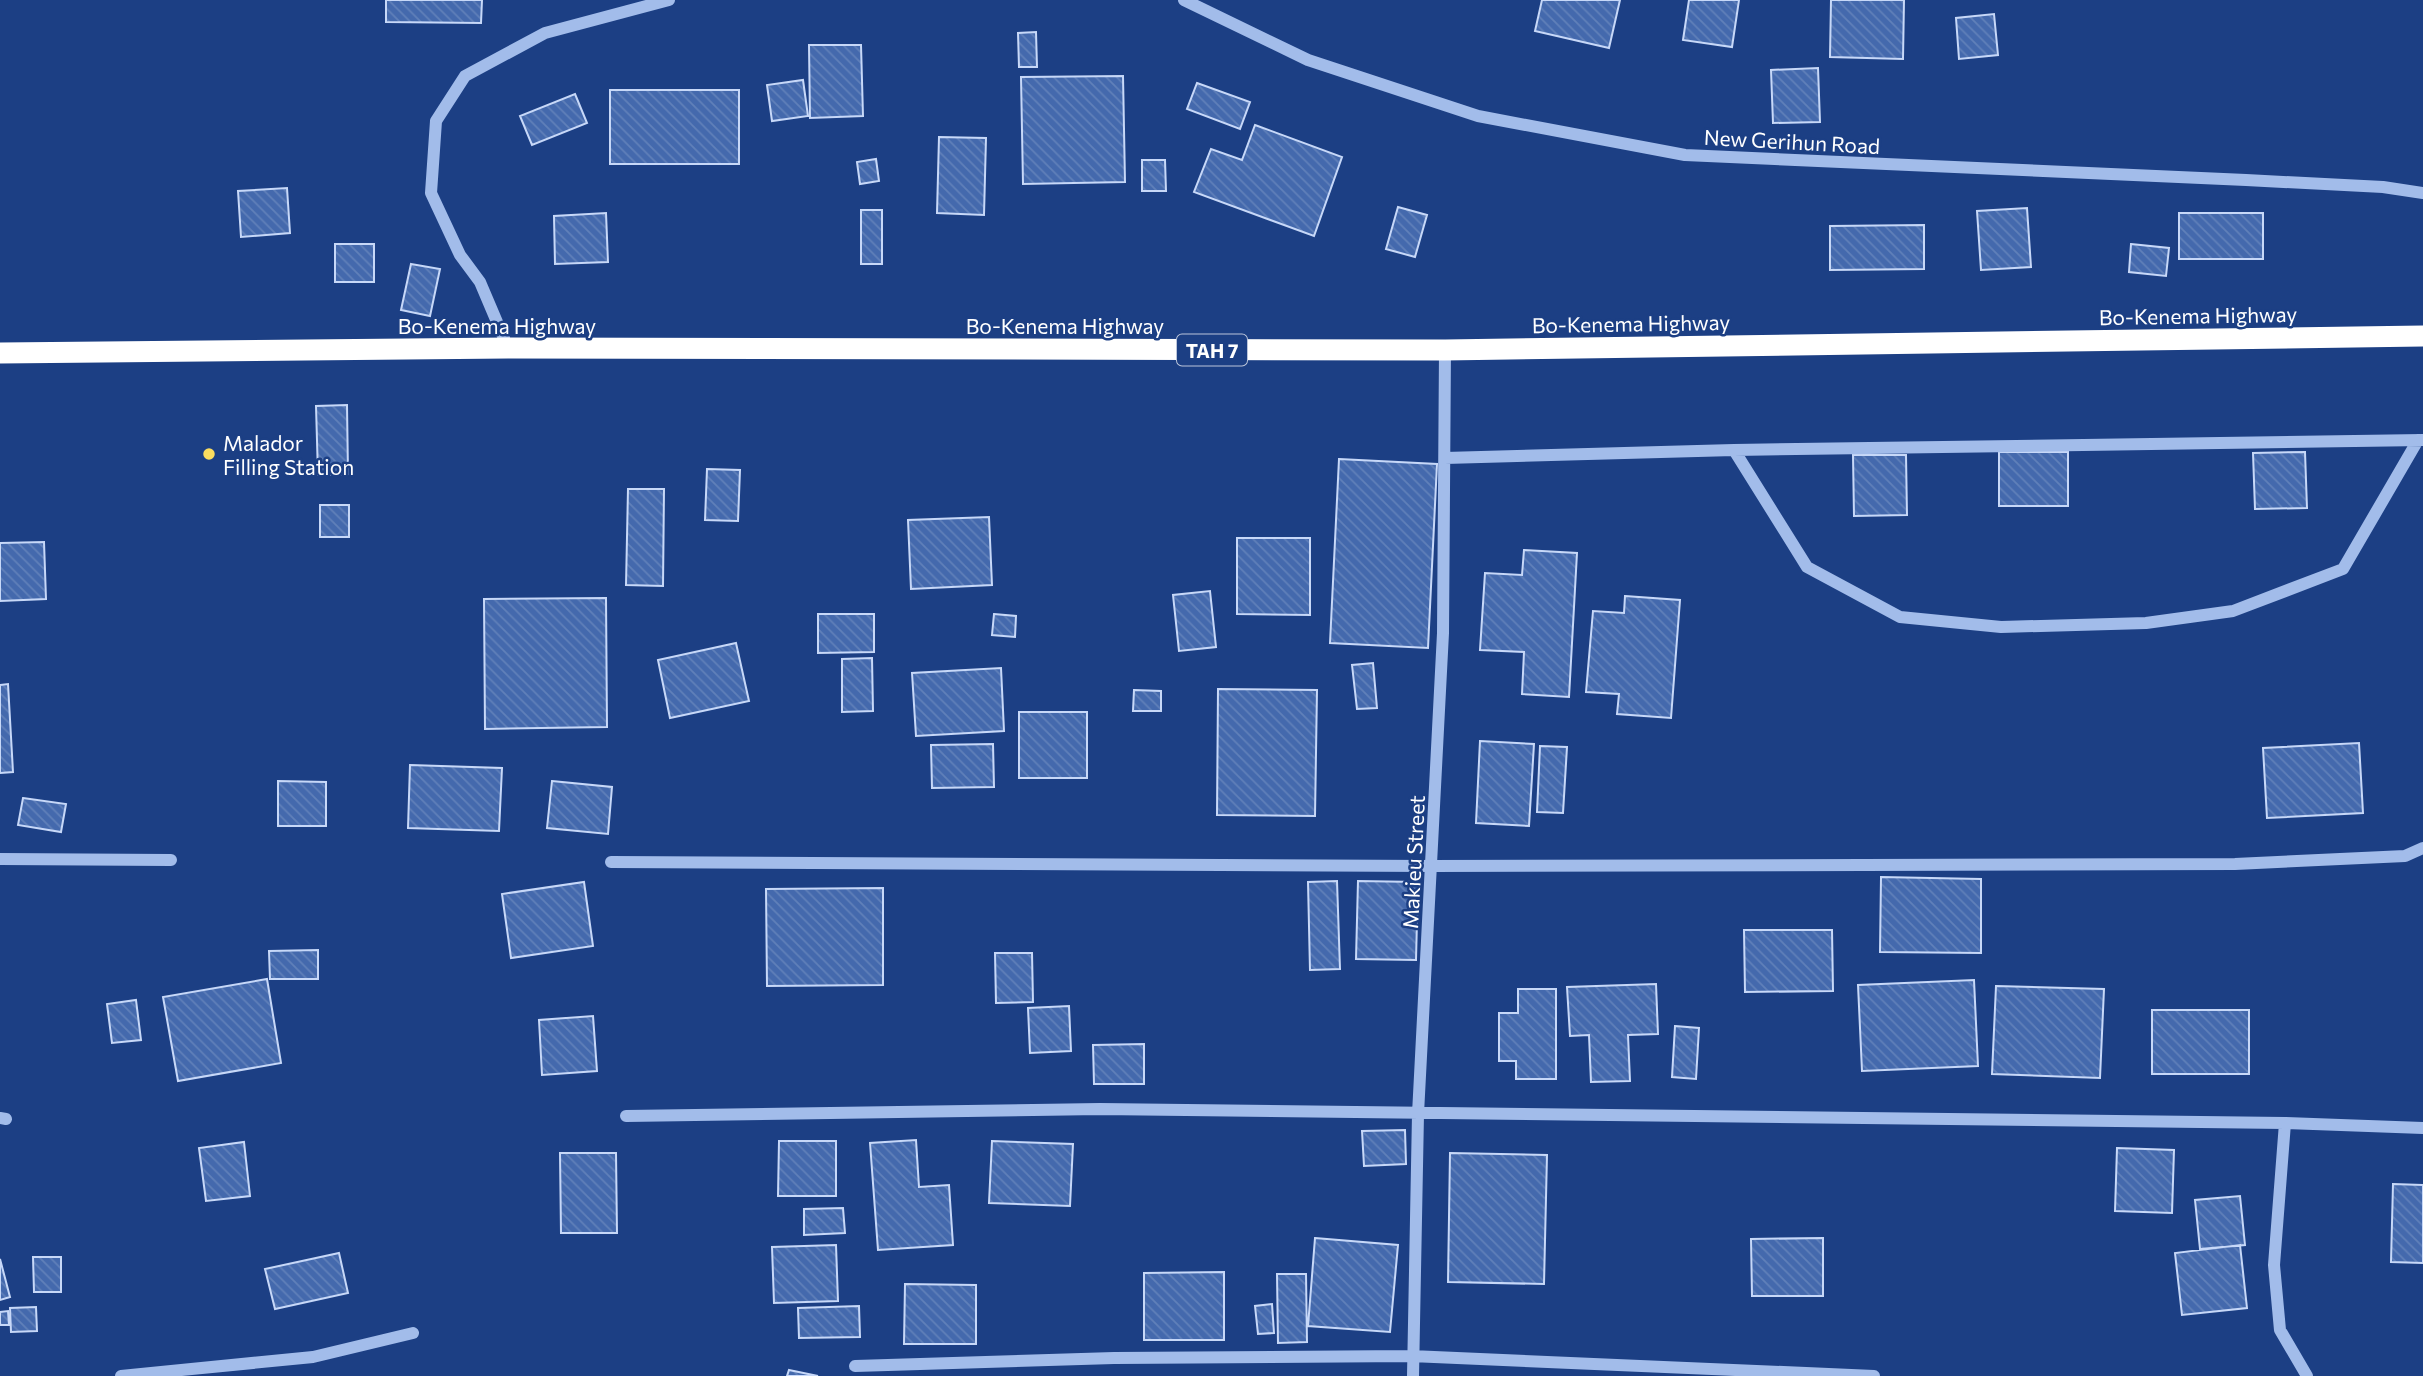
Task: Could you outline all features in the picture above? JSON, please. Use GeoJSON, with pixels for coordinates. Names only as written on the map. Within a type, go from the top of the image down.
{"type":"FeatureCollection","features":[{"type":"Feature","properties":{"kind":"highway","name":"Bo-Kenema Highway"},"geometry":{"type":"LineString","coordinates":[[0,353],[508,348],[1445,350],[2423,336]]}},
{"type":"Feature","properties":{"kind":"street"},"geometry":{"type":"LineString","coordinates":[[508,348],[480,282],[460,255],[431,193],[436,121],[465,76],[545,33],[669,0]]}},
{"type":"Feature","properties":{"kind":"street","name":"New Gerihun Road"},"geometry":{"type":"LineString","coordinates":[[1184,0],[1308,60],[1478,116],[1685,155],[2383,187],[2423,193]]}},
{"type":"Feature","properties":{"kind":"street","name":"Makieu Street"},"geometry":{"type":"LineString","coordinates":[[1413,1376],[1411,1356],[1418,1114],[1443,633],[1445,350]]}},
{"type":"Feature","properties":{"kind":"street"},"geometry":{"type":"LineString","coordinates":[[1445,458],[1734,450],[2421,440]]}},
{"type":"Feature","properties":{"kind":"street"},"geometry":{"type":"LineString","coordinates":[[1734,450],[1807,567],[1900,617],[2001,627],[2146,623],[2233,611],[2343,569],[2421,440]]}},
{"type":"Feature","properties":{"kind":"street"},"geometry":{"type":"LineString","coordinates":[[611,862],[1432,866],[2235,864],[2405,856],[2423,848]]}},
{"type":"Feature","properties":{"kind":"street"},"geometry":{"type":"LineString","coordinates":[[0,859],[170,860]]}},
{"type":"Feature","properties":{"kind":"street"},"geometry":{"type":"LineString","coordinates":[[626,1116],[1100,1109],[2285,1123],[2423,1128]]}},
{"type":"Feature","properties":{"kind":"street"},"geometry":{"type":"LineString","coordinates":[[2285,1123],[2274,1265],[2280,1330],[2307,1376]]}},
{"type":"Feature","properties":{"kind":"street"},"geometry":{"type":"LineString","coordinates":[[121,1376],[313,1357],[413,1333]]}},
{"type":"Feature","properties":{"kind":"street"},"geometry":{"type":"LineString","coordinates":[[855,1366],[1114,1358],[1411,1356],[1874,1376]]}},
{"type":"Feature","properties":{"kind":"building"},"geometry":{"type":"Polygon","coordinates":[[[386,0],[482,0],[481,23],[386,22],[386,0]]]}},
{"type":"Feature","properties":{"kind":"building"},"geometry":{"type":"Polygon","coordinates":[[[1542,0],[1620,0],[1609,48],[1535,31],[1542,0]]]}},
{"type":"Feature","properties":{"kind":"building"},"geometry":{"type":"Polygon","coordinates":[[[1689,0],[1739,0],[1732,47],[1683,40],[1689,0]]]}},
{"type":"Feature","properties":{"kind":"building"},"geometry":{"type":"Polygon","coordinates":[[[1831,0],[1904,0],[1903,59],[1830,57],[1831,0]]]}},
{"type":"Feature","properties":{"kind":"building"},"geometry":{"type":"Polygon","coordinates":[[[1994,14],[1998,55],[1959,59],[1956,18],[1994,14]]]}},
{"type":"Feature","properties":{"kind":"building"},"geometry":{"type":"Polygon","coordinates":[[[1036,32],[1037,67],[1019,67],[1018,33],[1036,32]]]}},
{"type":"Feature","properties":{"kind":"building"},"geometry":{"type":"Polygon","coordinates":[[[809,45],[861,45],[863,116],[810,118],[809,45]]]}},
{"type":"Feature","properties":{"kind":"building"},"geometry":{"type":"Polygon","coordinates":[[[1818,68],[1820,122],[1773,123],[1771,70],[1818,68]]]}},
{"type":"Feature","properties":{"kind":"building"},"geometry":{"type":"Polygon","coordinates":[[[1123,76],[1125,182],[1023,184],[1021,77],[1123,76]]]}},
{"type":"Feature","properties":{"kind":"building"},"geometry":{"type":"Polygon","coordinates":[[[803,80],[808,116],[772,121],[767,85],[803,80]]]}},
{"type":"Feature","properties":{"kind":"building"},"geometry":{"type":"Polygon","coordinates":[[[1197,83],[1250,102],[1240,129],[1187,109],[1197,83]]]}},
{"type":"Feature","properties":{"kind":"building"},"geometry":{"type":"Polygon","coordinates":[[[610,90],[739,90],[739,164],[610,164],[610,90]]]}},
{"type":"Feature","properties":{"kind":"building"},"geometry":{"type":"Polygon","coordinates":[[[575,94],[587,123],[532,145],[520,116],[575,94]]]}},
{"type":"Feature","properties":{"kind":"building"},"geometry":{"type":"Polygon","coordinates":[[[1255,125],[1342,157],[1314,236],[1194,192],[1211,149],[1242,160],[1255,125]]]}},
{"type":"Feature","properties":{"kind":"building"},"geometry":{"type":"Polygon","coordinates":[[[939,137],[986,138],[984,215],[937,213],[939,137]]]}},
{"type":"Feature","properties":{"kind":"building"},"geometry":{"type":"Polygon","coordinates":[[[876,159],[879,181],[860,184],[857,162],[876,159]]]}},
{"type":"Feature","properties":{"kind":"building"},"geometry":{"type":"Polygon","coordinates":[[[1142,160],[1165,160],[1166,191],[1142,191],[1142,160]]]}},
{"type":"Feature","properties":{"kind":"building"},"geometry":{"type":"Polygon","coordinates":[[[287,188],[290,233],[241,237],[238,191],[287,188]]]}},
{"type":"Feature","properties":{"kind":"building"},"geometry":{"type":"Polygon","coordinates":[[[1398,207],[1427,215],[1415,257],[1386,249],[1398,207]]]}},
{"type":"Feature","properties":{"kind":"building"},"geometry":{"type":"Polygon","coordinates":[[[2027,208],[2031,267],[1981,270],[1977,211],[2027,208]]]}},
{"type":"Feature","properties":{"kind":"building"},"geometry":{"type":"Polygon","coordinates":[[[861,210],[882,210],[882,264],[861,264],[861,210]]]}},
{"type":"Feature","properties":{"kind":"building"},"geometry":{"type":"Polygon","coordinates":[[[606,213],[608,262],[555,264],[554,216],[606,213]]]}},
{"type":"Feature","properties":{"kind":"building"},"geometry":{"type":"Polygon","coordinates":[[[2179,213],[2263,213],[2263,259],[2179,259],[2179,213]]]}},
{"type":"Feature","properties":{"kind":"building"},"geometry":{"type":"Polygon","coordinates":[[[1924,225],[1924,269],[1830,270],[1830,226],[1924,225]]]}},
{"type":"Feature","properties":{"kind":"building"},"geometry":{"type":"Polygon","coordinates":[[[335,244],[374,244],[374,282],[335,282],[335,244]]]}},
{"type":"Feature","properties":{"kind":"building"},"geometry":{"type":"Polygon","coordinates":[[[2131,244],[2169,248],[2166,276],[2129,272],[2131,244]]]}},
{"type":"Feature","properties":{"kind":"building"},"geometry":{"type":"Polygon","coordinates":[[[411,264],[440,269],[430,316],[401,310],[411,264]]]}},
{"type":"Feature","properties":{"kind":"building"},"geometry":{"type":"Polygon","coordinates":[[[347,405],[348,474],[318,475],[316,406],[347,405]]]}},
{"type":"Feature","properties":{"kind":"building"},"geometry":{"type":"Polygon","coordinates":[[[1999,452],[2068,452],[2068,506],[1999,506],[1999,452]]]}},
{"type":"Feature","properties":{"kind":"building"},"geometry":{"type":"Polygon","coordinates":[[[2305,452],[2307,508],[2255,509],[2253,453],[2305,452]]]}},
{"type":"Feature","properties":{"kind":"building"},"geometry":{"type":"Polygon","coordinates":[[[1853,455],[1906,455],[1907,515],[1854,516],[1853,455]]]}},
{"type":"Feature","properties":{"kind":"building"},"geometry":{"type":"Polygon","coordinates":[[[1339,459],[1437,464],[1428,648],[1330,643],[1339,459]]]}},
{"type":"Feature","properties":{"kind":"building"},"geometry":{"type":"Polygon","coordinates":[[[707,469],[740,470],[738,521],[705,520],[707,469]]]}},
{"type":"Feature","properties":{"kind":"building"},"geometry":{"type":"Polygon","coordinates":[[[628,489],[664,489],[663,586],[626,585],[628,489]]]}},
{"type":"Feature","properties":{"kind":"building"},"geometry":{"type":"Polygon","coordinates":[[[320,505],[349,505],[349,537],[320,537],[320,505]]]}},
{"type":"Feature","properties":{"kind":"building"},"geometry":{"type":"Polygon","coordinates":[[[989,517],[992,585],[911,589],[908,520],[989,517]]]}},
{"type":"Feature","properties":{"kind":"building"},"geometry":{"type":"Polygon","coordinates":[[[1237,538],[1310,538],[1310,615],[1237,614],[1237,538]]]}},
{"type":"Feature","properties":{"kind":"building"},"geometry":{"type":"Polygon","coordinates":[[[44,542],[46,599],[0,601],[0,543],[44,542]]]}},
{"type":"Feature","properties":{"kind":"building"},"geometry":{"type":"Polygon","coordinates":[[[1524,550],[1577,553],[1569,697],[1522,694],[1524,652],[1480,650],[1485,573],[1522,575],[1524,550]]]}},
{"type":"Feature","properties":{"kind":"building"},"geometry":{"type":"Polygon","coordinates":[[[1210,591],[1216,647],[1179,651],[1173,595],[1210,591]]]}},
{"type":"Feature","properties":{"kind":"building"},"geometry":{"type":"Polygon","coordinates":[[[1625,596],[1680,600],[1671,718],[1617,714],[1619,694],[1586,692],[1593,611],[1624,613],[1625,596]]]}},
{"type":"Feature","properties":{"kind":"building"},"geometry":{"type":"Polygon","coordinates":[[[606,598],[607,727],[485,729],[484,599],[606,598]]]}},
{"type":"Feature","properties":{"kind":"building"},"geometry":{"type":"Polygon","coordinates":[[[818,614],[874,614],[874,652],[818,653],[818,614]]]}},
{"type":"Feature","properties":{"kind":"building"},"geometry":{"type":"Polygon","coordinates":[[[994,614],[1016,616],[1015,637],[992,635],[994,614]]]}},
{"type":"Feature","properties":{"kind":"building"},"geometry":{"type":"Polygon","coordinates":[[[736,643],[749,701],[670,718],[658,660],[736,643]]]}},
{"type":"Feature","properties":{"kind":"building"},"geometry":{"type":"Polygon","coordinates":[[[872,658],[873,711],[842,712],[842,659],[872,658]]]}},
{"type":"Feature","properties":{"kind":"building"},"geometry":{"type":"Polygon","coordinates":[[[1373,663],[1377,708],[1357,709],[1352,665],[1373,663]]]}},
{"type":"Feature","properties":{"kind":"building"},"geometry":{"type":"Polygon","coordinates":[[[1001,668],[1004,731],[916,736],[912,673],[1001,668]]]}},
{"type":"Feature","properties":{"kind":"building"},"geometry":{"type":"Polygon","coordinates":[[[8,684],[13,772],[0,773],[0,685],[8,684]]]}},
{"type":"Feature","properties":{"kind":"building"},"geometry":{"type":"Polygon","coordinates":[[[1218,689],[1317,690],[1315,816],[1217,815],[1218,689]]]}},
{"type":"Feature","properties":{"kind":"building"},"geometry":{"type":"Polygon","coordinates":[[[1134,690],[1161,691],[1161,711],[1133,711],[1134,690]]]}},
{"type":"Feature","properties":{"kind":"building"},"geometry":{"type":"Polygon","coordinates":[[[1019,712],[1087,712],[1087,778],[1019,778],[1019,712]]]}},
{"type":"Feature","properties":{"kind":"building"},"geometry":{"type":"Polygon","coordinates":[[[1480,741],[1534,744],[1529,826],[1476,823],[1480,741]]]}},
{"type":"Feature","properties":{"kind":"building"},"geometry":{"type":"Polygon","coordinates":[[[2359,743],[2363,813],[2267,818],[2263,748],[2359,743]]]}},
{"type":"Feature","properties":{"kind":"building"},"geometry":{"type":"Polygon","coordinates":[[[993,744],[994,787],[932,788],[931,745],[993,744]]]}},
{"type":"Feature","properties":{"kind":"building"},"geometry":{"type":"Polygon","coordinates":[[[1540,746],[1567,747],[1563,813],[1537,812],[1540,746]]]}},
{"type":"Feature","properties":{"kind":"building"},"geometry":{"type":"Polygon","coordinates":[[[410,765],[502,768],[499,831],[408,828],[410,765]]]}},
{"type":"Feature","properties":{"kind":"building"},"geometry":{"type":"Polygon","coordinates":[[[278,781],[326,782],[326,826],[278,826],[278,781]]]}},
{"type":"Feature","properties":{"kind":"building"},"geometry":{"type":"Polygon","coordinates":[[[552,781],[612,787],[608,834],[547,828],[552,781]]]}},
{"type":"Feature","properties":{"kind":"building"},"geometry":{"type":"Polygon","coordinates":[[[23,798],[66,804],[61,832],[18,825],[23,798]]]}},
{"type":"Feature","properties":{"kind":"building"},"geometry":{"type":"Polygon","coordinates":[[[1881,877],[1981,879],[1981,953],[1880,952],[1881,877]]]}},
{"type":"Feature","properties":{"kind":"building"},"geometry":{"type":"Polygon","coordinates":[[[1337,881],[1340,969],[1310,970],[1308,882],[1337,881]]]}},
{"type":"Feature","properties":{"kind":"building"},"geometry":{"type":"Polygon","coordinates":[[[1358,881],[1418,882],[1416,960],[1356,959],[1358,881]]]}},
{"type":"Feature","properties":{"kind":"building"},"geometry":{"type":"Polygon","coordinates":[[[584,882],[593,946],[511,958],[502,894],[584,882]]]}},
{"type":"Feature","properties":{"kind":"building"},"geometry":{"type":"Polygon","coordinates":[[[883,888],[883,985],[767,986],[766,889],[883,888]]]}},
{"type":"Feature","properties":{"kind":"building"},"geometry":{"type":"Polygon","coordinates":[[[1744,930],[1832,930],[1833,991],[1745,992],[1744,930]]]}},
{"type":"Feature","properties":{"kind":"building"},"geometry":{"type":"Polygon","coordinates":[[[318,950],[318,979],[270,979],[269,951],[318,950]]]}},
{"type":"Feature","properties":{"kind":"building"},"geometry":{"type":"Polygon","coordinates":[[[995,953],[1032,953],[1033,1002],[996,1003],[995,953]]]}},
{"type":"Feature","properties":{"kind":"building"},"geometry":{"type":"Polygon","coordinates":[[[267,979],[281,1063],[178,1081],[163,997],[267,979]]]}},
{"type":"Feature","properties":{"kind":"building"},"geometry":{"type":"Polygon","coordinates":[[[1974,980],[1978,1066],[1862,1071],[1858,985],[1974,980]]]}},
{"type":"Feature","properties":{"kind":"building"},"geometry":{"type":"Polygon","coordinates":[[[1656,984],[1658,1034],[1628,1035],[1630,1081],[1591,1082],[1589,1035],[1570,1036],[1567,987],[1656,984]]]}},
{"type":"Feature","properties":{"kind":"building"},"geometry":{"type":"Polygon","coordinates":[[[1996,986],[2104,989],[2100,1078],[1992,1074],[1996,986]]]}},
{"type":"Feature","properties":{"kind":"building"},"geometry":{"type":"Polygon","coordinates":[[[1518,989],[1556,989],[1556,1079],[1516,1079],[1516,1061],[1499,1061],[1499,1013],[1518,1013],[1518,989]]]}},
{"type":"Feature","properties":{"kind":"building"},"geometry":{"type":"Polygon","coordinates":[[[136,1000],[141,1040],[112,1043],[107,1004],[136,1000]]]}},
{"type":"Feature","properties":{"kind":"building"},"geometry":{"type":"Polygon","coordinates":[[[1069,1006],[1071,1051],[1030,1053],[1028,1008],[1069,1006]]]}},
{"type":"Feature","properties":{"kind":"building"},"geometry":{"type":"Polygon","coordinates":[[[2152,1010],[2249,1010],[2249,1074],[2152,1074],[2152,1010]]]}},
{"type":"Feature","properties":{"kind":"building"},"geometry":{"type":"Polygon","coordinates":[[[593,1016],[597,1071],[542,1075],[539,1020],[593,1016]]]}},
{"type":"Feature","properties":{"kind":"building"},"geometry":{"type":"Polygon","coordinates":[[[1675,1026],[1699,1028],[1696,1079],[1672,1077],[1675,1026]]]}},
{"type":"Feature","properties":{"kind":"building"},"geometry":{"type":"Polygon","coordinates":[[[1144,1044],[1144,1084],[1094,1084],[1093,1045],[1144,1044]]]}},
{"type":"Feature","properties":{"kind":"building"},"geometry":{"type":"Polygon","coordinates":[[[1405,1130],[1406,1164],[1364,1166],[1362,1131],[1405,1130]]]}},
{"type":"Feature","properties":{"kind":"building"},"geometry":{"type":"Polygon","coordinates":[[[916,1140],[919,1187],[949,1185],[953,1245],[878,1250],[870,1143],[916,1140]]]}},
{"type":"Feature","properties":{"kind":"building"},"geometry":{"type":"Polygon","coordinates":[[[779,1141],[836,1141],[836,1196],[778,1196],[779,1141]]]}},
{"type":"Feature","properties":{"kind":"building"},"geometry":{"type":"Polygon","coordinates":[[[992,1141],[1073,1144],[1070,1206],[989,1203],[992,1141]]]}},
{"type":"Feature","properties":{"kind":"building"},"geometry":{"type":"Polygon","coordinates":[[[244,1142],[250,1196],[206,1201],[199,1148],[244,1142]]]}},
{"type":"Feature","properties":{"kind":"building"},"geometry":{"type":"Polygon","coordinates":[[[2117,1148],[2174,1150],[2172,1213],[2115,1211],[2117,1148]]]}},
{"type":"Feature","properties":{"kind":"building"},"geometry":{"type":"Polygon","coordinates":[[[560,1153],[616,1153],[617,1233],[561,1233],[560,1153]]]}},
{"type":"Feature","properties":{"kind":"building"},"geometry":{"type":"Polygon","coordinates":[[[1450,1153],[1547,1155],[1544,1284],[1448,1282],[1450,1153]]]}},
{"type":"Feature","properties":{"kind":"building"},"geometry":{"type":"Polygon","coordinates":[[[2393,1184],[2423,1185],[2423,1263],[2391,1262],[2393,1184]]]}},
{"type":"Feature","properties":{"kind":"building"},"geometry":{"type":"Polygon","coordinates":[[[2240,1196],[2245,1245],[2200,1249],[2195,1200],[2240,1196]]]}},
{"type":"Feature","properties":{"kind":"building"},"geometry":{"type":"Polygon","coordinates":[[[843,1208],[845,1233],[804,1235],[804,1209],[843,1208]]]}},
{"type":"Feature","properties":{"kind":"building"},"geometry":{"type":"Polygon","coordinates":[[[1315,1238],[1398,1245],[1390,1332],[1308,1326],[1315,1238]]]}},
{"type":"Feature","properties":{"kind":"building"},"geometry":{"type":"Polygon","coordinates":[[[1823,1238],[1823,1296],[1752,1296],[1751,1239],[1823,1238]]]}},
{"type":"Feature","properties":{"kind":"building"},"geometry":{"type":"Polygon","coordinates":[[[836,1245],[838,1301],[774,1303],[772,1247],[836,1245]]]}},
{"type":"Feature","properties":{"kind":"building"},"geometry":{"type":"Polygon","coordinates":[[[2240,1245],[2247,1308],[2182,1315],[2175,1253],[2240,1245]]]}},
{"type":"Feature","properties":{"kind":"building"},"geometry":{"type":"Polygon","coordinates":[[[339,1253],[348,1293],[275,1309],[265,1269],[339,1253]]]}},
{"type":"Feature","properties":{"kind":"building"},"geometry":{"type":"Polygon","coordinates":[[[33,1257],[61,1257],[61,1292],[34,1292],[33,1257]]]}},
{"type":"Feature","properties":{"kind":"building"},"geometry":{"type":"Polygon","coordinates":[[[0,1259],[10,1297],[0,1300],[0,1259]]]}},
{"type":"Feature","properties":{"kind":"building"},"geometry":{"type":"Polygon","coordinates":[[[1224,1272],[1224,1340],[1144,1340],[1144,1273],[1224,1272]]]}},
{"type":"Feature","properties":{"kind":"building"},"geometry":{"type":"Polygon","coordinates":[[[1277,1274],[1306,1274],[1307,1342],[1278,1343],[1277,1274]]]}},
{"type":"Feature","properties":{"kind":"building"},"geometry":{"type":"Polygon","coordinates":[[[905,1284],[976,1285],[976,1344],[904,1344],[905,1284]]]}},
{"type":"Feature","properties":{"kind":"building"},"geometry":{"type":"Polygon","coordinates":[[[1272,1304],[1274,1333],[1258,1334],[1255,1306],[1272,1304]]]}},
{"type":"Feature","properties":{"kind":"building"},"geometry":{"type":"Polygon","coordinates":[[[859,1306],[860,1337],[799,1338],[798,1308],[859,1306]]]}},
{"type":"Feature","properties":{"kind":"building"},"geometry":{"type":"Polygon","coordinates":[[[36,1307],[37,1331],[11,1332],[10,1308],[36,1307]]]}},
{"type":"Feature","properties":{"kind":"building"},"geometry":{"type":"Polygon","coordinates":[[[8,1311],[9,1325],[0,1325],[0,1312],[8,1311]]]}},
{"type":"Feature","properties":{"kind":"building"},"geometry":{"type":"Polygon","coordinates":[[[789,1370],[818,1376],[787,1376],[789,1370]]]}},
{"type":"Feature","properties":{"kind":"place","name":"Malador Filling Station"},"geometry":{"type":"Point","coordinates":[209,454]}}]}
